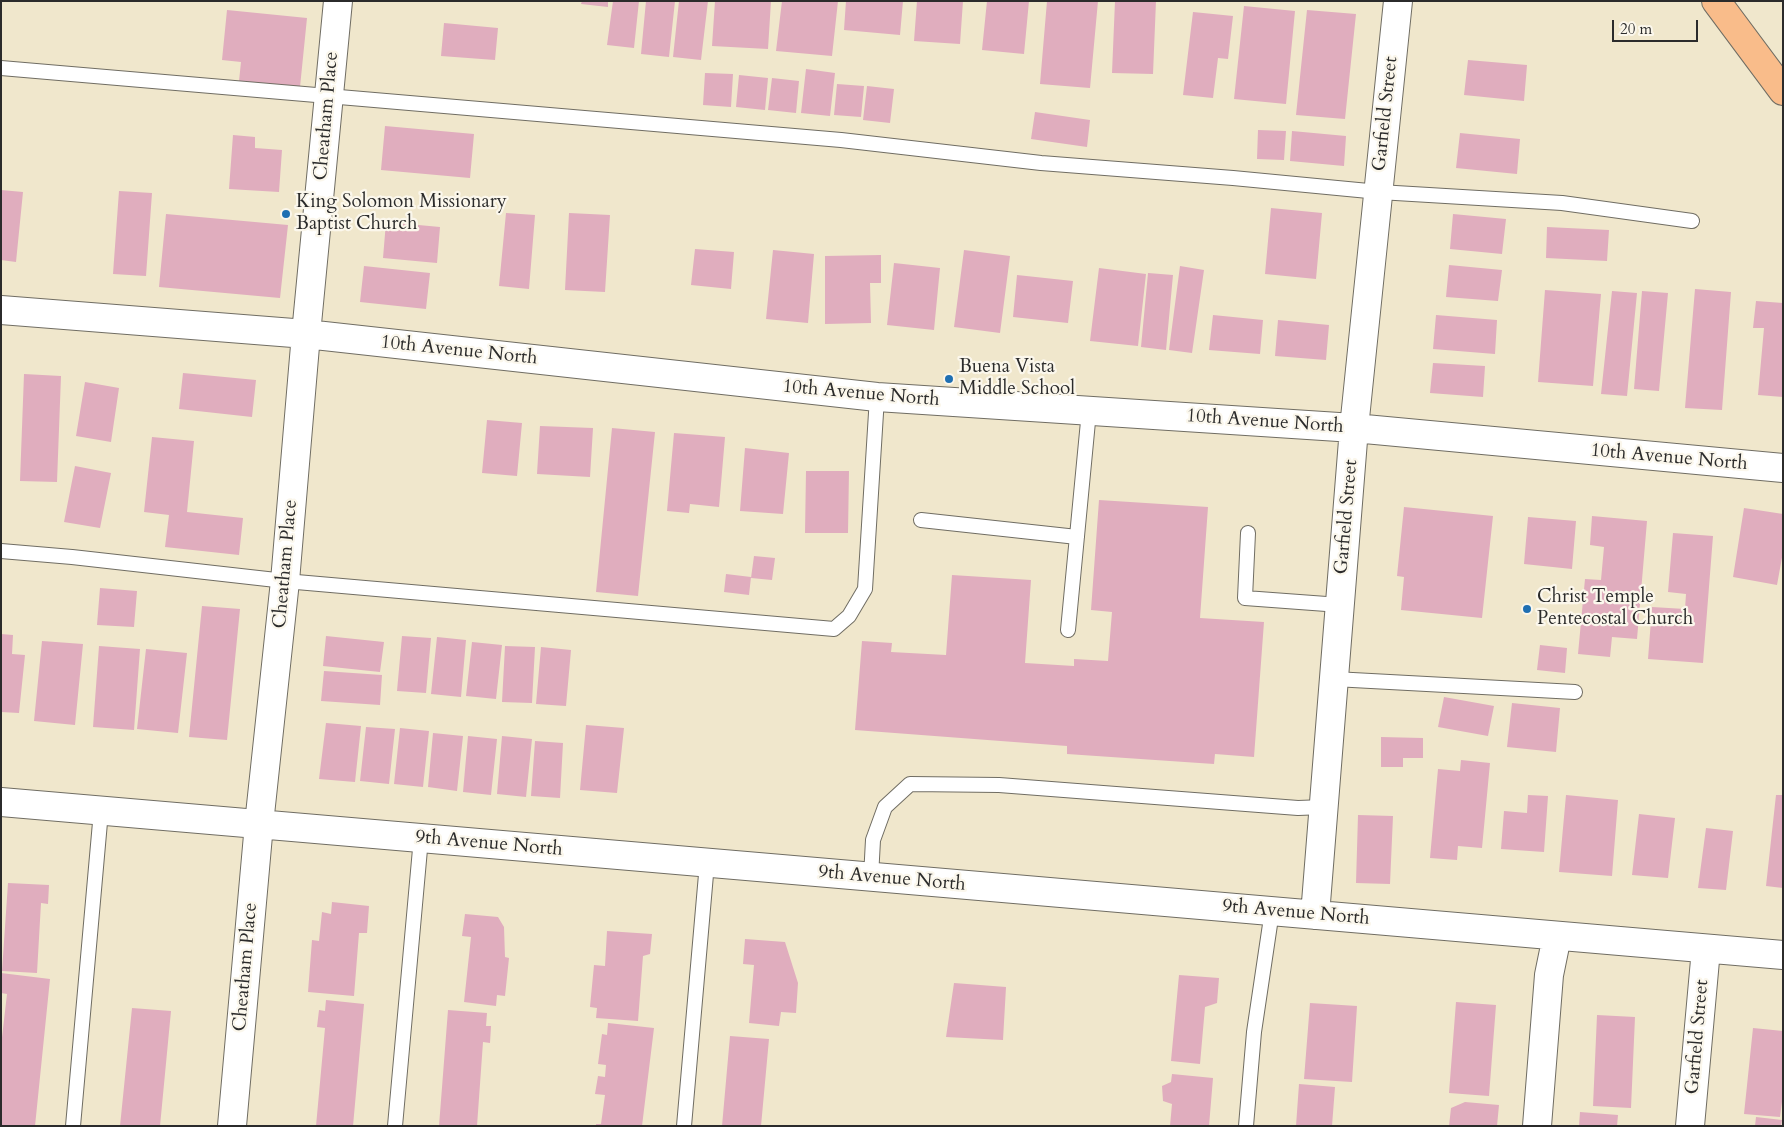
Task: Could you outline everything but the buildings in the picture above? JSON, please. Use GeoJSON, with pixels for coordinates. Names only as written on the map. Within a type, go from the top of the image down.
{"type":"FeatureCollection","features":[{"type":"Feature","properties":{"kind":"highway"},"geometry":{"type":"LineString","coordinates":[[1716,1],[1783,92]]}},
{"type":"Feature","properties":{"kind":"street","name":"Cheatham Place"},"geometry":{"type":"LineString","coordinates":[[232,1126],[259,824],[285,581],[306,334],[338,1]]}},
{"type":"Feature","properties":{"kind":"street","name":"Garfield Street"},"geometry":{"type":"LineString","coordinates":[[1315,915],[1354,428],[1398,1]]}},
{"type":"Feature","properties":{"kind":"street","name":"10th Avenue North"},"geometry":{"type":"LineString","coordinates":[[1,310],[306,334],[877,397],[1354,428],[1783,468]]}},
{"type":"Feature","properties":{"kind":"street","name":"9th Avenue North"},"geometry":{"type":"LineString","coordinates":[[1,802],[1783,955]]}},
{"type":"Feature","properties":{"kind":"street"},"geometry":{"type":"LineString","coordinates":[[1537,1126],[1550,975],[1557,936]]}},
{"type":"Feature","properties":{"kind":"street","name":"Garfield Street"},"geometry":{"type":"LineString","coordinates":[[1690,1126],[1706,949]]}},
{"type":"Feature","properties":{"kind":"lane"},"geometry":{"type":"LineString","coordinates":[[1,68],[841,140],[1041,163],[1233,178],[1378,192],[1562,204],[1692,221]]}},
{"type":"Feature","properties":{"kind":"lane"},"geometry":{"type":"LineString","coordinates":[[1,552],[72,557],[285,581],[834,629],[850,616],[866,589],[877,397]]}},
{"type":"Feature","properties":{"kind":"lane"},"geometry":{"type":"LineString","coordinates":[[1068,630],[1089,411]]}},
{"type":"Feature","properties":{"kind":"lane"},"geometry":{"type":"LineString","coordinates":[[921,520],[1077,536]]}},
{"type":"Feature","properties":{"kind":"lane"},"geometry":{"type":"LineString","coordinates":[[1248,534],[1246,598],[1340,605]]}},
{"type":"Feature","properties":{"kind":"lane"},"geometry":{"type":"LineString","coordinates":[[1334,679],[1574,692]]}},
{"type":"Feature","properties":{"kind":"lane"},"geometry":{"type":"LineString","coordinates":[[871,877],[873,840],[885,807],[910,784],[999,785],[1298,808],[1324,807]]}},
{"type":"Feature","properties":{"kind":"lane"},"geometry":{"type":"LineString","coordinates":[[73,1126],[100,811]]}},
{"type":"Feature","properties":{"kind":"lane"},"geometry":{"type":"LineString","coordinates":[[394,1126],[422,838]]}},
{"type":"Feature","properties":{"kind":"lane"},"geometry":{"type":"LineString","coordinates":[[684,1126],[707,863]]}},
{"type":"Feature","properties":{"kind":"lane"},"geometry":{"type":"LineString","coordinates":[[1246,1126],[1254,1032],[1272,911]]}},
{"type":"Feature","properties":{"kind":"place","name":"King Solomon Missionary Baptist Church"},"geometry":{"type":"Point","coordinates":[286,214]}},
{"type":"Feature","properties":{"kind":"place","name":"Buena Vista Middle School"},"geometry":{"type":"Point","coordinates":[949,379]}},
{"type":"Feature","properties":{"kind":"place","name":"Christ Temple Pentecostal Church"},"geometry":{"type":"Point","coordinates":[1527,609]}}]}
